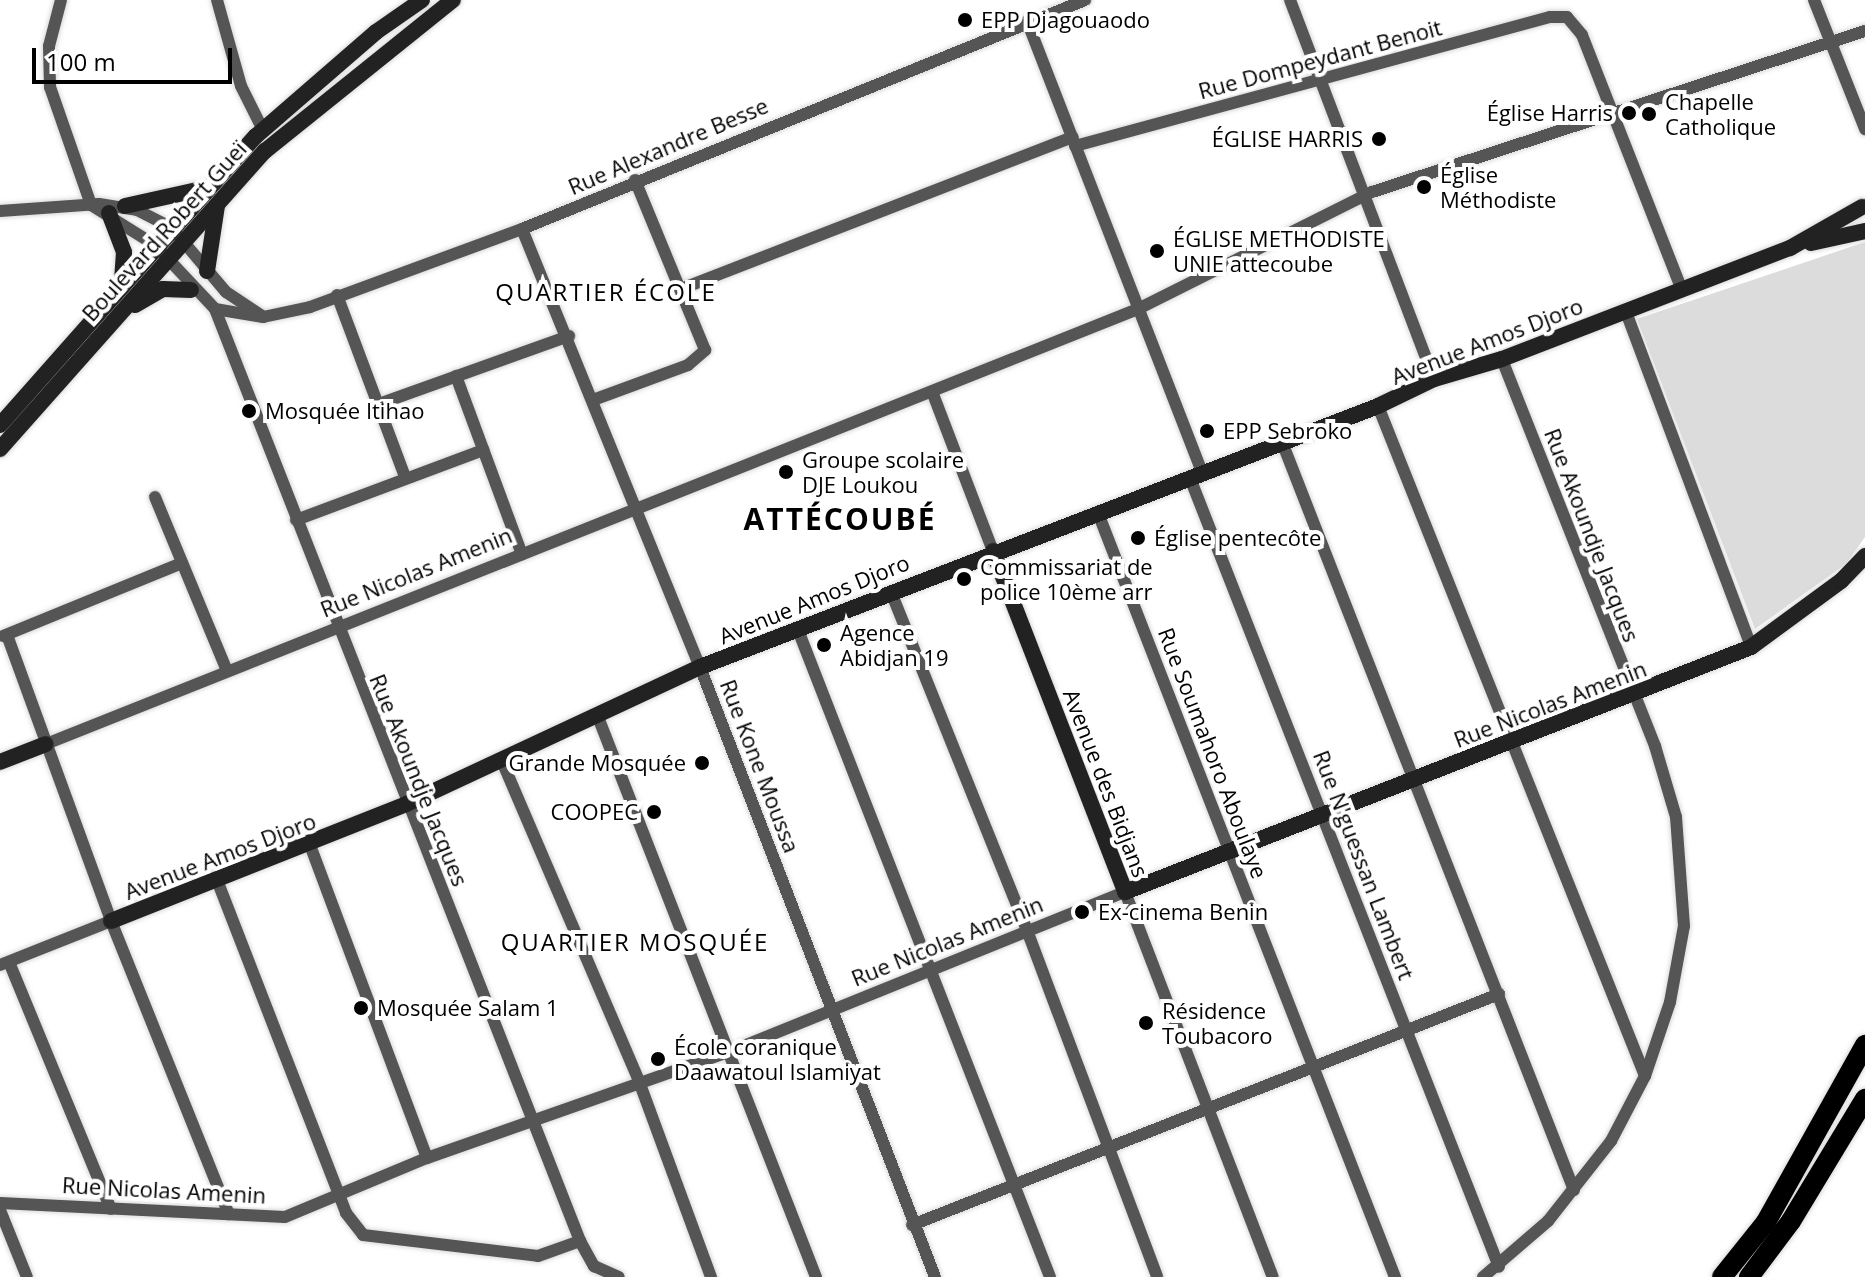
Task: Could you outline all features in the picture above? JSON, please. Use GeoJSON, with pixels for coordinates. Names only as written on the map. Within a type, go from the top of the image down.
{"type":"FeatureCollection","features":[{"type":"Feature","properties":{"kind":"main road"},"geometry":{"type":"LineString","coordinates":[[1722,1277],[1766,1222],[1865,1045]]}},
{"type":"Feature","properties":{"kind":"main road"},"geometry":{"type":"LineString","coordinates":[[1749,1277],[1791,1221],[1865,1099]]}},
{"type":"Feature","properties":{"kind":"street"},"geometry":{"type":"LineString","coordinates":[[61,0],[49,46],[50,87],[91,205],[109,213],[155,245],[191,290],[215,309]]}},
{"type":"Feature","properties":{"kind":"street"},"geometry":{"type":"LineString","coordinates":[[217,0],[241,86],[263,130]]}},
{"type":"Feature","properties":{"kind":"street","name":"Boulevard Robert Gueï"},"geometry":{"type":"LineString","coordinates":[[0,449],[184,240],[213,193],[263,130],[376,32],[422,0]]}},
{"type":"Feature","properties":{"kind":"street","name":"Boulevard Robert Gueï"},"geometry":{"type":"LineString","coordinates":[[0,425],[171,227],[306,115],[453,0]]}},
{"type":"Feature","properties":{"kind":"street","name":"Rue Alexandre Besse"},"geometry":{"type":"LineString","coordinates":[[215,309],[263,317],[291,313],[522,229],[635,180],[1085,0]]}},
{"type":"Feature","properties":{"kind":"street"},"geometry":{"type":"LineString","coordinates":[[1290,0],[1361,196],[1434,379]]}},
{"type":"Feature","properties":{"kind":"street"},"geometry":{"type":"LineString","coordinates":[[1814,0],[1865,129]]}},
{"type":"Feature","properties":{"kind":"street","name":"Rue Dompeydant Benoit"},"geometry":{"type":"LineString","coordinates":[[681,289],[1074,142],[1567,17],[1582,35],[1682,290]]}},
{"type":"Feature","properties":{"kind":"street","name":"Rue N'guessan Lambert"},"geometry":{"type":"LineString","coordinates":[[1027,21],[1138,309],[1324,816],[1499,1267]]}},
{"type":"Feature","properties":{"kind":"street","name":"Rue Nicolas Amenin"},"geometry":{"type":"LineString","coordinates":[[0,762],[933,394],[1138,309],[1361,196],[1865,31]]}},
{"type":"Feature","properties":{"kind":"street"},"geometry":{"type":"LineString","coordinates":[[593,400],[688,365],[704,353],[635,180]]}},
{"type":"Feature","properties":{"kind":"street"},"geometry":{"type":"LineString","coordinates":[[0,211],[125,206],[213,193],[207,271]]}},
{"type":"Feature","properties":{"kind":"street"},"geometry":{"type":"LineString","coordinates":[[125,206],[171,227],[236,300],[263,317]]}},
{"type":"Feature","properties":{"kind":"street","name":"Avenue Amos Djoro"},"geometry":{"type":"LineString","coordinates":[[4,964],[310,845],[598,717],[700,667],[993,551],[1378,406],[1434,379],[1502,359],[1790,248],[1864,209]]}},
{"type":"Feature","properties":{"kind":"street"},"geometry":{"type":"LineString","coordinates":[[109,213],[124,252],[122,283]]}},
{"type":"Feature","properties":{"kind":"street","name":"Rue Kone Moussa"},"geometry":{"type":"LineString","coordinates":[[522,229],[569,336],[635,511],[700,667],[834,1010],[912,1225],[935,1277]]}},
{"type":"Feature","properties":{"kind":"street","name":"Avenue Amos Djoro"},"geometry":{"type":"LineString","coordinates":[[1790,248],[1865,231]]}},
{"type":"Feature","properties":{"kind":"street"},"geometry":{"type":"LineString","coordinates":[[115,320],[163,289],[191,290]]}},
{"type":"Feature","properties":{"kind":"street"},"geometry":{"type":"LineString","coordinates":[[337,295],[405,477]]}},
{"type":"Feature","properties":{"kind":"street","name":"Rue Akoundje Jacques"},"geometry":{"type":"LineString","coordinates":[[215,309],[406,804],[580,1241],[594,1266],[619,1277]]}},
{"type":"Feature","properties":{"kind":"street"},"geometry":{"type":"LineString","coordinates":[[1626,312],[1751,647]]}},
{"type":"Feature","properties":{"kind":"street"},"geometry":{"type":"LineString","coordinates":[[379,404],[569,336]]}},
{"type":"Feature","properties":{"kind":"street","name":"Rue Akoundje Jacques"},"geometry":{"type":"LineString","coordinates":[[1483,1277],[1499,1267],[1574,1190],[1611,1141],[1645,1076],[1670,1002],[1684,926],[1684,880],[1676,817],[1502,359]]}},
{"type":"Feature","properties":{"kind":"street"},"geometry":{"type":"LineString","coordinates":[[456,376],[522,554]]}},
{"type":"Feature","properties":{"kind":"street","name":"Avenue des Bidjans"},"geometry":{"type":"LineString","coordinates":[[933,394],[1273,1277]]}},
{"type":"Feature","properties":{"kind":"street"},"geometry":{"type":"LineString","coordinates":[[1378,406],[1645,1076]]}},
{"type":"Feature","properties":{"kind":"street"},"geometry":{"type":"LineString","coordinates":[[1282,442],[1574,1190]]}},
{"type":"Feature","properties":{"kind":"street"},"geometry":{"type":"LineString","coordinates":[[296,520],[483,450]]}},
{"type":"Feature","properties":{"kind":"street"},"geometry":{"type":"LineString","coordinates":[[155,497],[227,671]]}},
{"type":"Feature","properties":{"kind":"street","name":"Rue Soumahoro Aboulaye"},"geometry":{"type":"LineString","coordinates":[[1098,513],[1395,1277]]}},
{"type":"Feature","properties":{"kind":"street","name":"Rue Nicolas Amenin"},"geometry":{"type":"LineString","coordinates":[[0,1203],[285,1217],[427,1158],[731,1051],[1125,892],[1230,854],[1751,647],[1832,589],[1865,556]]}},
{"type":"Feature","properties":{"kind":"street"},"geometry":{"type":"LineString","coordinates":[[182,563],[4,636],[111,921],[229,1214]]}},
{"type":"Feature","properties":{"kind":"street"},"geometry":{"type":"LineString","coordinates":[[891,592],[1028,933],[1157,1277]]}},
{"type":"Feature","properties":{"kind":"street"},"geometry":{"type":"LineString","coordinates":[[798,630],[1050,1277]]}},
{"type":"Feature","properties":{"kind":"street"},"geometry":{"type":"LineString","coordinates":[[598,717],[731,1051],[816,1277]]}},
{"type":"Feature","properties":{"kind":"street"},"geometry":{"type":"LineString","coordinates":[[501,759],[640,1084],[711,1277]]}},
{"type":"Feature","properties":{"kind":"street"},"geometry":{"type":"LineString","coordinates":[[310,845],[427,1158]]}},
{"type":"Feature","properties":{"kind":"street"},"geometry":{"type":"LineString","coordinates":[[217,880],[340,1195],[354,1226],[363,1235],[379,1240],[538,1256],[580,1241]]}},
{"type":"Feature","properties":{"kind":"street"},"geometry":{"type":"LineString","coordinates":[[4,964],[111,1209]]}},
{"type":"Feature","properties":{"kind":"street"},"geometry":{"type":"LineString","coordinates":[[912,1225],[1499,994]]}},
{"type":"Feature","properties":{"kind":"street"},"geometry":{"type":"LineString","coordinates":[[0,1210],[27,1277]]}},
{"type":"Feature","properties":{"kind":"shaded area"},"geometry":{"type":"Polygon","coordinates":[[[1865,242],[1865,537],[1846,564],[1755,629],[1637,319],[1865,242]]]}},
{"type":"Feature","properties":{"kind":"place","name":"EPP Djagouaodo"},"geometry":{"type":"Point","coordinates":[965,20]}},
{"type":"Feature","properties":{"kind":"place","name":"Église Harris"},"geometry":{"type":"Point","coordinates":[1629,113]}},
{"type":"Feature","properties":{"kind":"place","name":"Chapelle Catholique"},"geometry":{"type":"Point","coordinates":[1649,114]}},
{"type":"Feature","properties":{"kind":"place","name":"ÉGLISE HARRIS"},"geometry":{"type":"Point","coordinates":[1379,139]}},
{"type":"Feature","properties":{"kind":"place","name":"Église Méthodiste"},"geometry":{"type":"Point","coordinates":[1424,187]}},
{"type":"Feature","properties":{"kind":"place","name":"ÉGLISE METHODISTE UNIE attecoube"},"geometry":{"type":"Point","coordinates":[1157,251]}},
{"type":"Feature","properties":{"kind":"place","name":"Mosquée Itihao"},"geometry":{"type":"Point","coordinates":[249,411]}},
{"type":"Feature","properties":{"kind":"place","name":"EPP Sebroko"},"geometry":{"type":"Point","coordinates":[1207,431]}},
{"type":"Feature","properties":{"kind":"place","name":"Groupe scolaire DJE Loukou"},"geometry":{"type":"Point","coordinates":[786,472]}},
{"type":"Feature","properties":{"kind":"place","name":"Église pentecôte"},"geometry":{"type":"Point","coordinates":[1138,538]}},
{"type":"Feature","properties":{"kind":"place","name":"Commissariat de police 10ème arr"},"geometry":{"type":"Point","coordinates":[964,579]}},
{"type":"Feature","properties":{"kind":"place","name":"Agence Abidjan 19"},"geometry":{"type":"Point","coordinates":[824,645]}},
{"type":"Feature","properties":{"kind":"place","name":"Grande Mosquée"},"geometry":{"type":"Point","coordinates":[702,763]}},
{"type":"Feature","properties":{"kind":"place","name":"COOPEC"},"geometry":{"type":"Point","coordinates":[654,812]}},
{"type":"Feature","properties":{"kind":"place","name":"Ex-cinema Benin"},"geometry":{"type":"Point","coordinates":[1082,912]}},
{"type":"Feature","properties":{"kind":"place","name":"Mosquée Salam 1"},"geometry":{"type":"Point","coordinates":[361,1008]}},
{"type":"Feature","properties":{"kind":"place","name":"Résidence Toubacoro"},"geometry":{"type":"Point","coordinates":[1146,1023]}},
{"type":"Feature","properties":{"kind":"place","name":"École coranique Daawatoul Islamiyat"},"geometry":{"type":"Point","coordinates":[658,1059]}},
{"type":"Feature","properties":{"kind":"district","name":"QUARTIER ÉCOLE"},"geometry":{"type":"Point","coordinates":[606,292]}},
{"type":"Feature","properties":{"kind":"district","name":"ATTÉCOUBÉ"},"geometry":{"type":"Point","coordinates":[840,519]}},
{"type":"Feature","properties":{"kind":"district","name":"QUARTIER MOSQUÉE"},"geometry":{"type":"Point","coordinates":[635,942]}}]}
